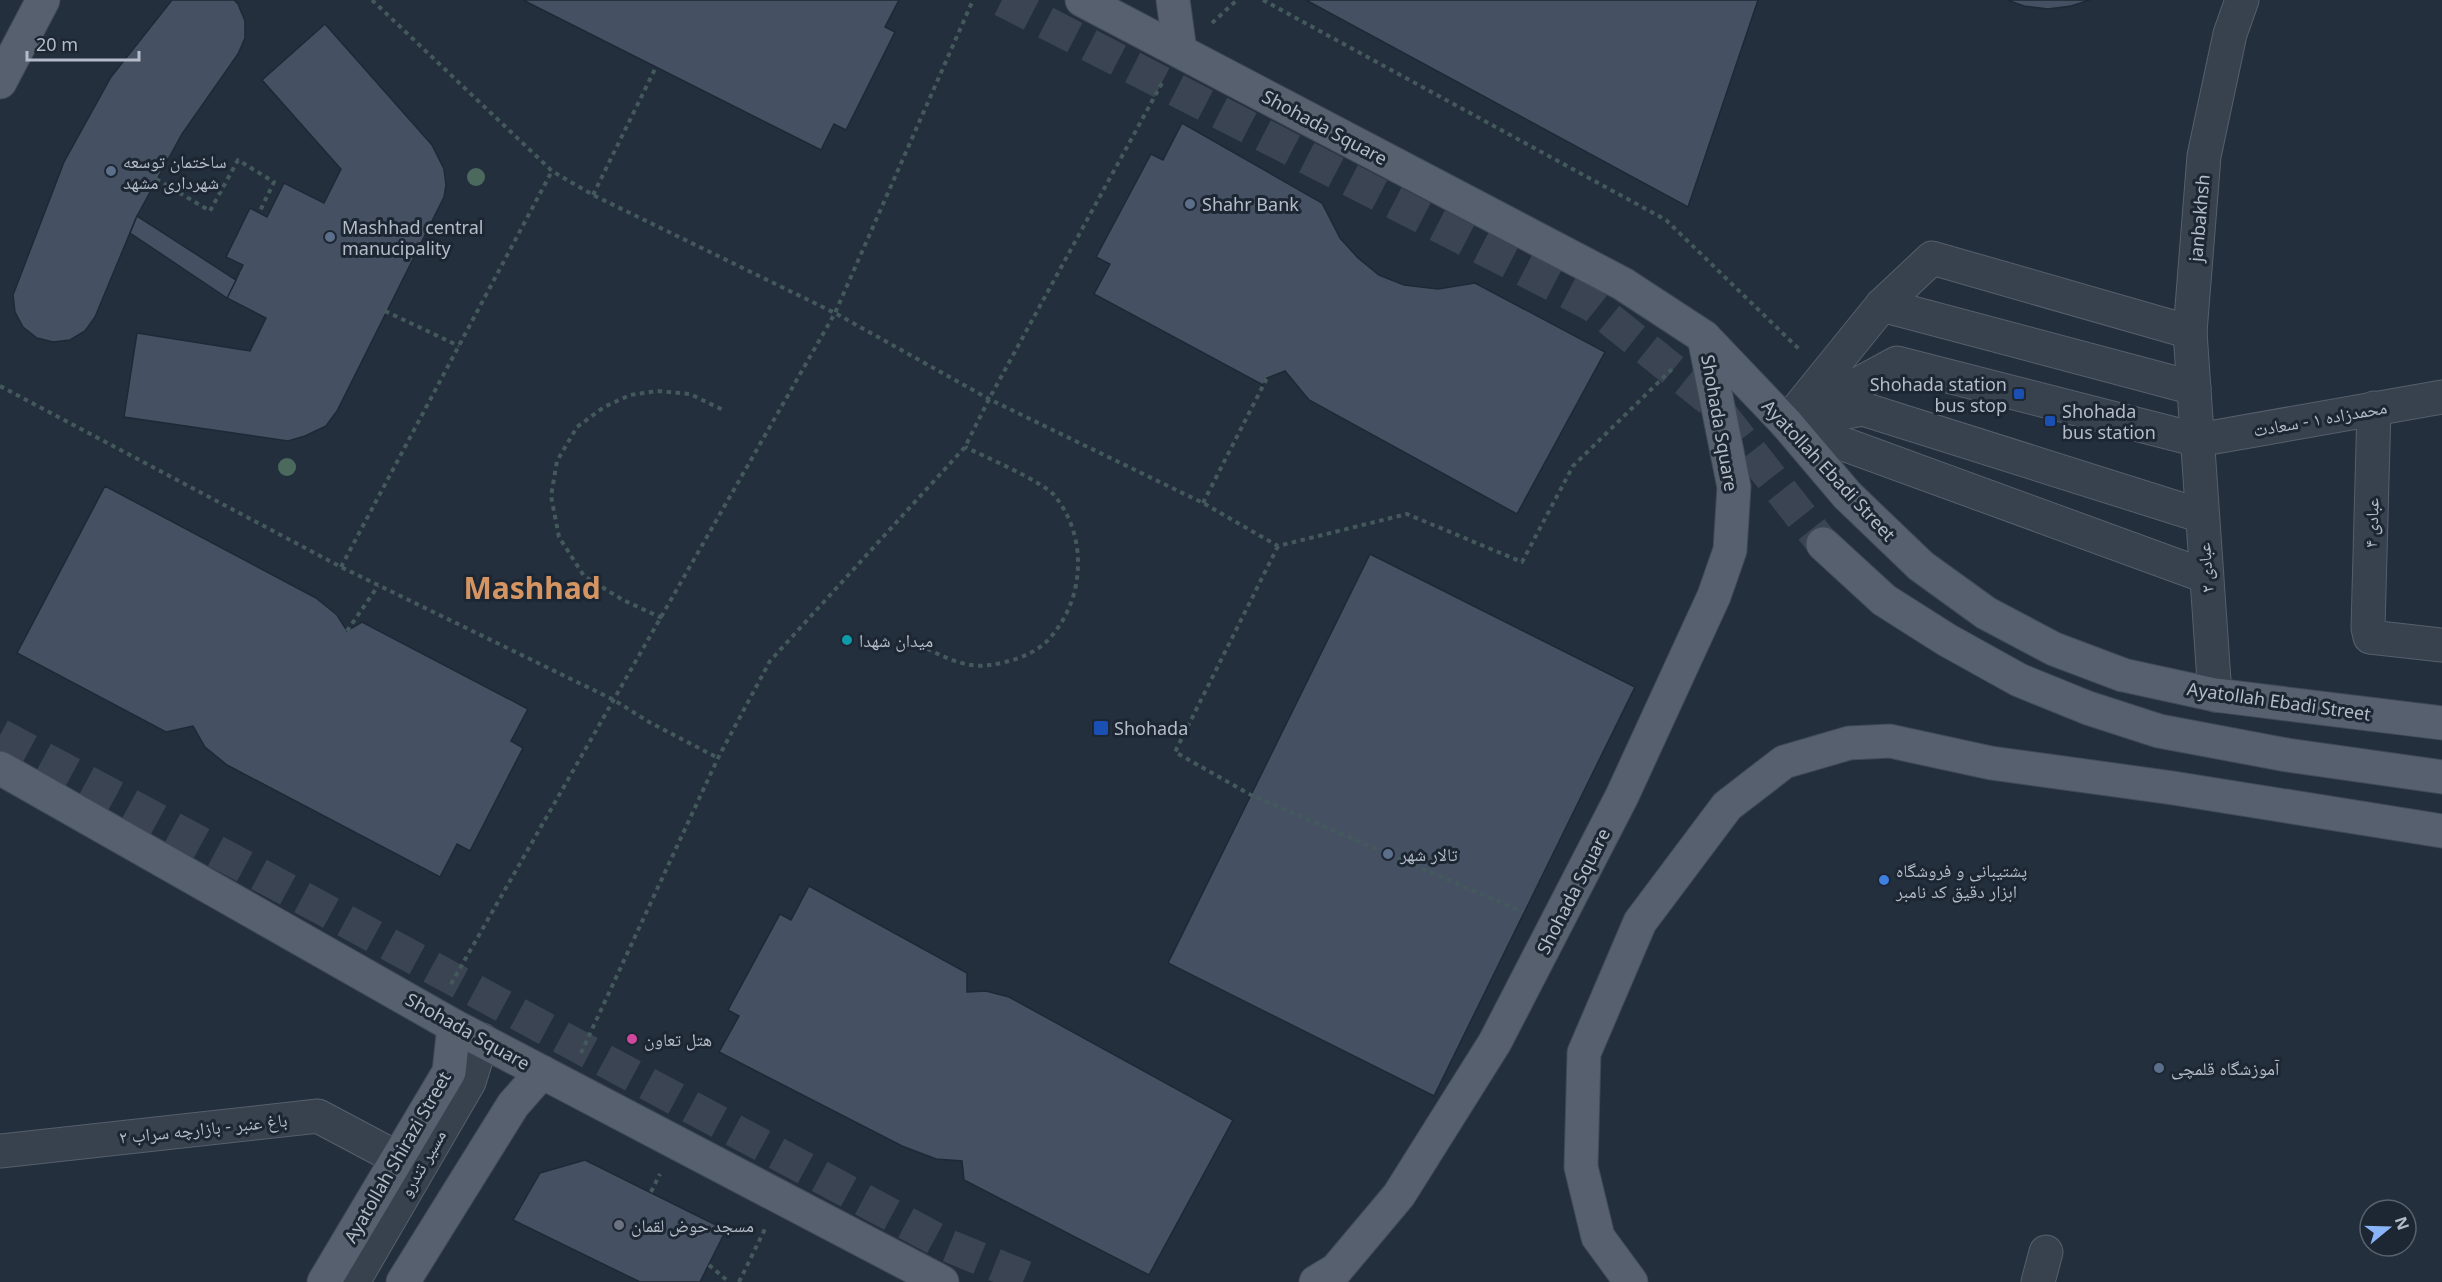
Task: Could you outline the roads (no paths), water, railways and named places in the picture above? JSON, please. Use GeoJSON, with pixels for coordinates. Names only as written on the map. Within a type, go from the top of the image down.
{"type":"FeatureCollection","features":[{"type":"Feature","properties":{"kind":"main road"},"geometry":{"type":"LineString","coordinates":[[0,82],[43,0]]}},
{"type":"Feature","properties":{"kind":"main road","name":"Shohada Square"},"geometry":{"type":"LineString","coordinates":[[1082,0],[1623,284],[1704,337],[1734,487],[1730,550],[1714,596],[1622,796],[1495,1042],[1400,1195],[1336,1270],[1316,1282]]}},
{"type":"Feature","properties":{"kind":"main road"},"geometry":{"type":"LineString","coordinates":[[1173,0],[1180,51]]}},
{"type":"Feature","properties":{"kind":"main road","name":"Ayatollah Ebadi Street"},"geometry":{"type":"LineString","coordinates":[[1704,337],[1786,423],[1847,495],[1921,566],[1986,613],[2054,649],[2122,675],[2215,695],[2442,723]]}},
{"type":"Feature","properties":{"kind":"main road"},"geometry":{"type":"LineString","coordinates":[[1823,544],[1884,600],[1947,640],[2019,680],[2088,708],[2159,731],[2287,755],[2442,777]]}},
{"type":"Feature","properties":{"kind":"main road"},"geometry":{"type":"LineString","coordinates":[[1631,1282],[1598,1237],[1581,1167],[1584,1053],[1640,922],[1727,806],[1784,762],[1849,743],[1890,741],[1991,763],[2173,788],[2442,831]]}},
{"type":"Feature","properties":{"kind":"main road","name":"Shohada Square"},"geometry":{"type":"LineString","coordinates":[[0,768],[457,1026],[942,1282]]}},
{"type":"Feature","properties":{"kind":"main road","name":"Ayatollah Shirazi Street"},"geometry":{"type":"LineString","coordinates":[[324,1282],[449,1072],[457,1026]]}},
{"type":"Feature","properties":{"kind":"main road"},"geometry":{"type":"LineString","coordinates":[[403,1282],[513,1104],[554,1078]]}},
{"type":"Feature","properties":{"kind":"street","name":"janbakhsh"},"geometry":{"type":"LineString","coordinates":[[2198,440],[2190,332],[2204,156],[2230,34],[2242,0]]}},
{"type":"Feature","properties":{"kind":"street"},"geometry":{"type":"LineString","coordinates":[[1786,423],[1882,305],[1932,258],[2190,332]]}},
{"type":"Feature","properties":{"kind":"street"},"geometry":{"type":"LineString","coordinates":[[1882,305],[2194,388]]}},
{"type":"Feature","properties":{"kind":"street"},"geometry":{"type":"LineString","coordinates":[[1786,423],[1897,363],[2198,440]]}},
{"type":"Feature","properties":{"kind":"street","name":"محمدزاده ۱ - سعادت"},"geometry":{"type":"LineString","coordinates":[[2198,440],[2442,397]]}},
{"type":"Feature","properties":{"kind":"street","name":"عبادی ۴"},"geometry":{"type":"LineString","coordinates":[[2374,408],[2367,628],[2370,637],[2442,645]]}},
{"type":"Feature","properties":{"kind":"street"},"geometry":{"type":"LineString","coordinates":[[1786,423],[1863,410],[2202,516]]}},
{"type":"Feature","properties":{"kind":"street"},"geometry":{"type":"LineString","coordinates":[[1786,423],[2205,576]]}},
{"type":"Feature","properties":{"kind":"street","name":"عبادی ۲"},"geometry":{"type":"LineString","coordinates":[[2198,440],[2205,576],[2215,695]]}},
{"type":"Feature","properties":{"kind":"street","name":"مسیر تندرو"},"geometry":{"type":"LineString","coordinates":[[353,1282],[469,1082],[457,1026]]}},
{"type":"Feature","properties":{"kind":"street","name":"باغ عنبر - بازارچه سراب ۲"},"geometry":{"type":"LineString","coordinates":[[0,1151],[318,1116],[397,1158]]}},
{"type":"Feature","properties":{"kind":"tunnel"},"geometry":{"type":"LineString","coordinates":[[1002,0],[1592,305],[1710,400],[1823,544]]}},
{"type":"Feature","properties":{"kind":"tunnel"},"geometry":{"type":"LineString","coordinates":[[0,735],[949,1246],[1037,1282]]}},
{"type":"Feature","properties":{"kind":"place","name":"ساختمان توسعه شهرداری مشهد"},"geometry":{"type":"Point","coordinates":[111,171]}},
{"type":"Feature","properties":{"kind":"place","name":"Shahr Bank"},"geometry":{"type":"Point","coordinates":[1190,204]}},
{"type":"Feature","properties":{"kind":"place","name":"Mashhad central manucipality"},"geometry":{"type":"Point","coordinates":[330,237]}},
{"type":"Feature","properties":{"kind":"place","name":"Shohada station bus stop"},"geometry":{"type":"Point","coordinates":[2019,394]}},
{"type":"Feature","properties":{"kind":"place","name":"Shohada bus station"},"geometry":{"type":"Point","coordinates":[2050,421]}},
{"type":"Feature","properties":{"kind":"place","name":"میدان شهدا"},"geometry":{"type":"Point","coordinates":[847,640]}},
{"type":"Feature","properties":{"kind":"place","name":"Shohada"},"geometry":{"type":"Point","coordinates":[1101,728]}},
{"type":"Feature","properties":{"kind":"place","name":"تالار شهر"},"geometry":{"type":"Point","coordinates":[1388,854]}},
{"type":"Feature","properties":{"kind":"place","name":"پشتیبانی و فروشگاه ابزار دقیق کد نامبر"},"geometry":{"type":"Point","coordinates":[1884,880]}},
{"type":"Feature","properties":{"kind":"place","name":"هتل تعاون"},"geometry":{"type":"Point","coordinates":[632,1039]}},
{"type":"Feature","properties":{"kind":"place","name":"آموزشگاه قلمچی"},"geometry":{"type":"Point","coordinates":[2159,1068]}},
{"type":"Feature","properties":{"kind":"place","name":"مسجد حوض لقمان"},"geometry":{"type":"Point","coordinates":[619,1225]}},
{"type":"Feature","properties":{"kind":"district","name":"Mashhad"},"geometry":{"type":"Point","coordinates":[532,587]}}]}
